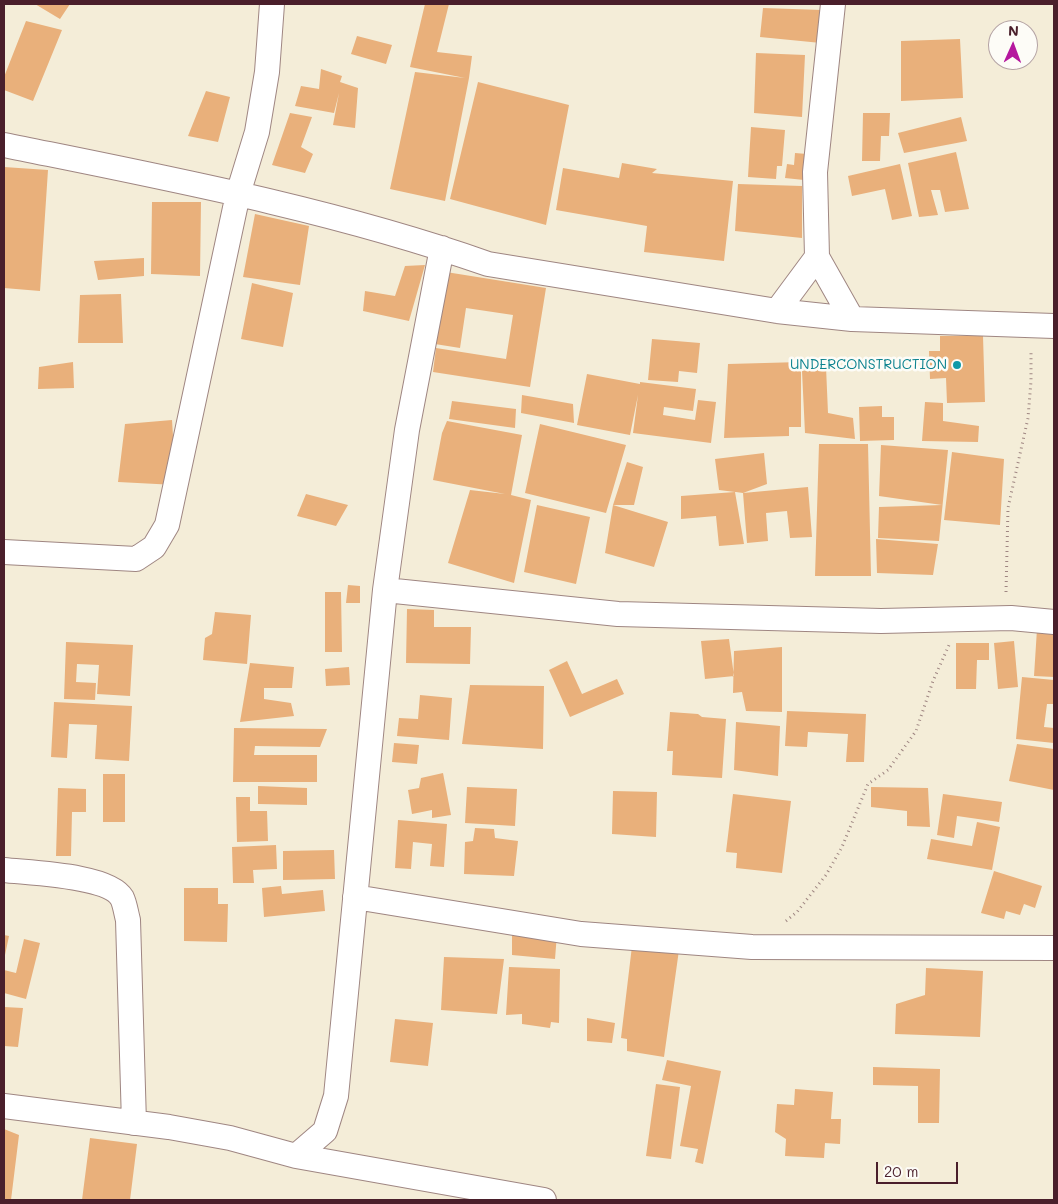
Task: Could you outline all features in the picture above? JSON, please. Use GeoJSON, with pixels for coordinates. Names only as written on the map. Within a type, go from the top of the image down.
{"type":"FeatureCollection","features":[{"type":"Feature","properties":{"kind":"street"},"geometry":{"type":"LineString","coordinates":[[4,552],[136,559],[154,547],[167,524],[238,194],[257,132],[267,72],[272,4]]}},
{"type":"Feature","properties":{"kind":"street"},"geometry":{"type":"LineString","coordinates":[[833,4],[815,172],[817,257],[852,319]]}},
{"type":"Feature","properties":{"kind":"street"},"geometry":{"type":"LineString","coordinates":[[4,144],[313,212],[442,248],[488,264],[777,311],[852,319],[1054,326]]}},
{"type":"Feature","properties":{"kind":"street"},"geometry":{"type":"LineString","coordinates":[[296,1156],[325,1131],[336,1096],[385,590],[407,430],[442,248]]}},
{"type":"Feature","properties":{"kind":"street"},"geometry":{"type":"LineString","coordinates":[[777,311],[817,257]]}},
{"type":"Feature","properties":{"kind":"street"},"geometry":{"type":"LineString","coordinates":[[385,590],[618,614],[881,621],[1011,618],[1054,622]]}},
{"type":"Feature","properties":{"kind":"street"},"geometry":{"type":"LineString","coordinates":[[4,870],[90,880],[112,888],[122,898],[128,920],[134,1123]]}},
{"type":"Feature","properties":{"kind":"street"},"geometry":{"type":"LineString","coordinates":[[355,897],[581,934],[752,948],[1054,948]]}},
{"type":"Feature","properties":{"kind":"street"},"geometry":{"type":"LineString","coordinates":[[4,1106],[169,1127],[230,1138],[296,1156],[544,1200]]}},
{"type":"Feature","properties":{"kind":"path"},"geometry":{"type":"LineString","coordinates":[[1011,618],[1006,592],[1008,508],[1028,418],[1031,381],[1031,326]]}},
{"type":"Feature","properties":{"kind":"path"},"geometry":{"type":"LineString","coordinates":[[752,948],[797,912],[826,875],[842,847],[868,784],[888,770],[916,731],[933,681],[961,619]]}},
{"type":"Feature","properties":{"kind":"building"},"geometry":{"type":"Polygon","coordinates":[[[35,4],[70,4],[60,19],[35,4]]]}},
{"type":"Feature","properties":{"kind":"building"},"geometry":{"type":"Polygon","coordinates":[[[425,4],[449,4],[437,52],[472,56],[445,201],[390,189],[415,72],[465,78],[410,67],[425,4]]]}},
{"type":"Feature","properties":{"kind":"building"},"geometry":{"type":"Polygon","coordinates":[[[763,8],[822,10],[821,43],[760,37],[763,8]]]}},
{"type":"Feature","properties":{"kind":"building"},"geometry":{"type":"Polygon","coordinates":[[[26,21],[62,30],[33,101],[4,90],[4,77],[26,21]]]}},
{"type":"Feature","properties":{"kind":"building"},"geometry":{"type":"Polygon","coordinates":[[[357,36],[392,45],[386,64],[351,54],[357,36]]]}},
{"type":"Feature","properties":{"kind":"building"},"geometry":{"type":"Polygon","coordinates":[[[960,39],[963,98],[901,101],[901,41],[960,39]]]}},
{"type":"Feature","properties":{"kind":"building"},"geometry":{"type":"Polygon","coordinates":[[[756,53],[805,55],[802,117],[754,113],[756,53]]]}},
{"type":"Feature","properties":{"kind":"building"},"geometry":{"type":"Polygon","coordinates":[[[321,69],[342,76],[340,82],[358,88],[355,128],[333,125],[339,93],[334,113],[295,106],[301,86],[319,89],[321,69]]]}},
{"type":"Feature","properties":{"kind":"building"},"geometry":{"type":"Polygon","coordinates":[[[478,82],[569,105],[546,225],[450,199],[478,82]]]}},
{"type":"Feature","properties":{"kind":"building"},"geometry":{"type":"Polygon","coordinates":[[[206,91],[230,97],[218,142],[188,136],[206,91]]]}},
{"type":"Feature","properties":{"kind":"building"},"geometry":{"type":"Polygon","coordinates":[[[290,113],[312,117],[301,147],[313,154],[305,173],[272,165],[290,113]]]}},
{"type":"Feature","properties":{"kind":"building"},"geometry":{"type":"Polygon","coordinates":[[[863,113],[890,113],[889,136],[881,136],[880,161],[862,161],[863,113]]]}},
{"type":"Feature","properties":{"kind":"building"},"geometry":{"type":"Polygon","coordinates":[[[961,117],[967,141],[904,153],[898,133],[961,117]]]}},
{"type":"Feature","properties":{"kind":"building"},"geometry":{"type":"Polygon","coordinates":[[[751,127],[785,130],[782,166],[777,166],[776,179],[748,177],[751,127]]]}},
{"type":"Feature","properties":{"kind":"building"},"geometry":{"type":"Polygon","coordinates":[[[956,152],[969,209],[945,212],[940,190],[931,190],[938,215],[919,217],[908,163],[956,152]]]}},
{"type":"Feature","properties":{"kind":"building"},"geometry":{"type":"Polygon","coordinates":[[[795,153],[807,154],[804,180],[785,178],[787,164],[794,165],[795,153]]]}},
{"type":"Feature","properties":{"kind":"building"},"geometry":{"type":"Polygon","coordinates":[[[622,163],[657,169],[652,173],[733,181],[724,261],[644,252],[647,226],[556,210],[563,168],[619,178],[622,163]]]}},
{"type":"Feature","properties":{"kind":"building"},"geometry":{"type":"Polygon","coordinates":[[[900,164],[912,216],[892,220],[885,189],[852,196],[848,176],[900,164]]]}},
{"type":"Feature","properties":{"kind":"building"},"geometry":{"type":"Polygon","coordinates":[[[4,167],[48,170],[40,291],[4,288],[4,167]]]}},
{"type":"Feature","properties":{"kind":"building"},"geometry":{"type":"Polygon","coordinates":[[[738,184],[802,186],[802,238],[735,231],[738,184]]]}},
{"type":"Feature","properties":{"kind":"building"},"geometry":{"type":"Polygon","coordinates":[[[152,202],[201,202],[200,276],[151,274],[152,202]]]}},
{"type":"Feature","properties":{"kind":"building"},"geometry":{"type":"Polygon","coordinates":[[[255,214],[309,226],[300,285],[243,277],[255,214]]]}},
{"type":"Feature","properties":{"kind":"building"},"geometry":{"type":"Polygon","coordinates":[[[144,258],[144,276],[98,280],[94,261],[144,258]]]}},
{"type":"Feature","properties":{"kind":"building"},"geometry":{"type":"Polygon","coordinates":[[[425,265],[409,321],[363,311],[365,291],[395,296],[405,266],[425,265]]]}},
{"type":"Feature","properties":{"kind":"building"},"geometry":{"type":"Polygon","coordinates":[[[446,272],[546,288],[530,387],[433,372],[436,348],[506,359],[513,315],[466,308],[460,348],[435,344],[446,272]]]}},
{"type":"Feature","properties":{"kind":"building"},"geometry":{"type":"Polygon","coordinates":[[[252,283],[293,293],[283,347],[241,339],[252,283]]]}},
{"type":"Feature","properties":{"kind":"building"},"geometry":{"type":"Polygon","coordinates":[[[121,294],[123,343],[78,343],[80,295],[121,294]]]}},
{"type":"Feature","properties":{"kind":"building","name":"UNDERCONSTRUCTION"},"geometry":{"type":"Polygon","coordinates":[[[940,336],[983,336],[985,402],[947,403],[946,378],[930,379],[929,351],[940,351],[940,336]]]}},
{"type":"Feature","properties":{"kind":"building"},"geometry":{"type":"Polygon","coordinates":[[[652,339],[700,343],[697,373],[679,371],[678,382],[648,380],[652,339]]]}},
{"type":"Feature","properties":{"kind":"building"},"geometry":{"type":"Polygon","coordinates":[[[73,362],[74,388],[38,389],[39,367],[73,362]]]}},
{"type":"Feature","properties":{"kind":"building"},"geometry":{"type":"Polygon","coordinates":[[[801,362],[801,427],[789,427],[789,436],[724,438],[728,364],[801,362]]]}},
{"type":"Feature","properties":{"kind":"building"},"geometry":{"type":"Polygon","coordinates":[[[826,367],[828,413],[853,418],[855,439],[805,433],[802,371],[826,367]]]}},
{"type":"Feature","properties":{"kind":"building"},"geometry":{"type":"Polygon","coordinates":[[[587,374],[640,384],[640,382],[696,389],[693,411],[664,407],[663,415],[695,420],[698,400],[716,402],[711,443],[633,433],[638,395],[630,435],[577,425],[587,374]]]}},
{"type":"Feature","properties":{"kind":"building"},"geometry":{"type":"Polygon","coordinates":[[[522,395],[573,404],[574,423],[521,413],[522,395]]]}},
{"type":"Feature","properties":{"kind":"building"},"geometry":{"type":"Polygon","coordinates":[[[452,401],[516,409],[515,428],[449,419],[452,401]]]}},
{"type":"Feature","properties":{"kind":"building"},"geometry":{"type":"Polygon","coordinates":[[[925,402],[943,403],[943,421],[979,426],[978,442],[922,441],[925,402]]]}},
{"type":"Feature","properties":{"kind":"building"},"geometry":{"type":"Polygon","coordinates":[[[882,406],[882,417],[894,417],[894,440],[860,441],[859,407],[882,406]]]}},
{"type":"Feature","properties":{"kind":"building"},"geometry":{"type":"Polygon","coordinates":[[[172,420],[176,485],[118,482],[125,424],[172,420]]]}},
{"type":"Feature","properties":{"kind":"building"},"geometry":{"type":"Polygon","coordinates":[[[447,421],[522,435],[511,495],[531,500],[514,583],[448,563],[470,490],[505,494],[433,480],[442,433],[447,421]]]}},
{"type":"Feature","properties":{"kind":"building"},"geometry":{"type":"Polygon","coordinates":[[[540,424],[626,445],[606,513],[525,493],[540,424]]]}},
{"type":"Feature","properties":{"kind":"building"},"geometry":{"type":"Polygon","coordinates":[[[819,444],[868,444],[871,576],[815,576],[819,444]]]}},
{"type":"Feature","properties":{"kind":"building"},"geometry":{"type":"Polygon","coordinates":[[[881,445],[948,450],[939,541],[878,538],[879,507],[942,505],[879,496],[881,445]]]}},
{"type":"Feature","properties":{"kind":"building"},"geometry":{"type":"Polygon","coordinates":[[[952,452],[1004,459],[1000,525],[944,520],[952,452]]]}},
{"type":"Feature","properties":{"kind":"building"},"geometry":{"type":"Polygon","coordinates":[[[764,453],[767,484],[743,493],[719,490],[715,459],[764,453]]]}},
{"type":"Feature","properties":{"kind":"building"},"geometry":{"type":"Polygon","coordinates":[[[627,462],[643,467],[634,505],[613,505],[627,462]]]}},
{"type":"Feature","properties":{"kind":"building"},"geometry":{"type":"Polygon","coordinates":[[[808,487],[812,537],[790,538],[787,511],[766,513],[768,541],[747,543],[743,493],[808,487]]]}},
{"type":"Feature","properties":{"kind":"building"},"geometry":{"type":"Polygon","coordinates":[[[735,492],[744,544],[719,546],[716,516],[681,519],[681,496],[735,492]]]}},
{"type":"Feature","properties":{"kind":"building"},"geometry":{"type":"Polygon","coordinates":[[[306,494],[348,505],[336,526],[297,516],[306,494]]]}},
{"type":"Feature","properties":{"kind":"building"},"geometry":{"type":"Polygon","coordinates":[[[537,505],[590,517],[576,584],[524,572],[537,505]]]}},
{"type":"Feature","properties":{"kind":"building"},"geometry":{"type":"Polygon","coordinates":[[[613,505],[668,522],[654,567],[605,553],[613,505]]]}},
{"type":"Feature","properties":{"kind":"building"},"geometry":{"type":"Polygon","coordinates":[[[876,539],[938,544],[933,575],[877,573],[876,539]]]}},
{"type":"Feature","properties":{"kind":"building"},"geometry":{"type":"Polygon","coordinates":[[[348,585],[360,586],[360,603],[346,603],[348,585]]]}},
{"type":"Feature","properties":{"kind":"building"},"geometry":{"type":"Polygon","coordinates":[[[325,592],[341,592],[342,652],[325,652],[325,592]]]}},
{"type":"Feature","properties":{"kind":"building"},"geometry":{"type":"Polygon","coordinates":[[[407,609],[434,610],[434,627],[471,627],[470,664],[406,663],[407,609]]]}},
{"type":"Feature","properties":{"kind":"building"},"geometry":{"type":"Polygon","coordinates":[[[215,612],[251,615],[247,664],[203,660],[205,638],[212,634],[215,612]]]}},
{"type":"Feature","properties":{"kind":"building"},"geometry":{"type":"Polygon","coordinates":[[[1037,629],[1054,630],[1054,677],[1034,676],[1037,629]]]}},
{"type":"Feature","properties":{"kind":"building"},"geometry":{"type":"Polygon","coordinates":[[[729,639],[734,676],[705,679],[701,641],[729,639]]]}},
{"type":"Feature","properties":{"kind":"building"},"geometry":{"type":"Polygon","coordinates":[[[1014,641],[1018,687],[998,689],[994,643],[1014,641]]]}},
{"type":"Feature","properties":{"kind":"building"},"geometry":{"type":"Polygon","coordinates":[[[66,642],[133,645],[130,696],[97,694],[99,665],[77,664],[76,682],[96,683],[95,700],[64,699],[66,642]]]}},
{"type":"Feature","properties":{"kind":"building"},"geometry":{"type":"Polygon","coordinates":[[[956,643],[989,643],[989,660],[977,660],[976,689],[956,689],[956,643]]]}},
{"type":"Feature","properties":{"kind":"building"},"geometry":{"type":"Polygon","coordinates":[[[782,647],[782,712],[746,711],[742,692],[733,693],[734,651],[782,647]]]}},
{"type":"Feature","properties":{"kind":"building"},"geometry":{"type":"Polygon","coordinates":[[[567,661],[582,694],[617,679],[624,694],[570,717],[549,670],[567,661]]]}},
{"type":"Feature","properties":{"kind":"building"},"geometry":{"type":"Polygon","coordinates":[[[250,663],[294,667],[292,688],[264,688],[264,699],[291,703],[294,716],[240,722],[250,663]]]}},
{"type":"Feature","properties":{"kind":"building"},"geometry":{"type":"Polygon","coordinates":[[[349,667],[350,685],[326,686],[325,669],[349,667]]]}},
{"type":"Feature","properties":{"kind":"building"},"geometry":{"type":"Polygon","coordinates":[[[1022,677],[1054,680],[1054,704],[1047,704],[1044,727],[1054,728],[1054,743],[1016,739],[1022,677]]]}},
{"type":"Feature","properties":{"kind":"building"},"geometry":{"type":"Polygon","coordinates":[[[470,685],[544,686],[543,749],[462,744],[470,685]]]}},
{"type":"Feature","properties":{"kind":"building"},"geometry":{"type":"Polygon","coordinates":[[[420,695],[452,698],[449,740],[397,736],[399,718],[418,719],[420,695]]]}},
{"type":"Feature","properties":{"kind":"building"},"geometry":{"type":"Polygon","coordinates":[[[54,702],[132,706],[129,761],[95,759],[97,725],[69,724],[67,758],[51,757],[54,702]]]}},
{"type":"Feature","properties":{"kind":"building"},"geometry":{"type":"Polygon","coordinates":[[[787,711],[866,714],[864,762],[846,762],[848,734],[808,732],[807,747],[785,746],[787,711]]]}},
{"type":"Feature","properties":{"kind":"building"},"geometry":{"type":"Polygon","coordinates":[[[670,712],[726,719],[722,778],[672,775],[673,751],[667,751],[670,712]]]}},
{"type":"Feature","properties":{"kind":"building"},"geometry":{"type":"Polygon","coordinates":[[[736,722],[780,726],[778,776],[734,770],[736,722]]]}},
{"type":"Feature","properties":{"kind":"building"},"geometry":{"type":"Polygon","coordinates":[[[234,728],[327,729],[320,747],[255,746],[254,755],[317,755],[317,782],[233,782],[234,728]]]}},
{"type":"Feature","properties":{"kind":"building"},"geometry":{"type":"Polygon","coordinates":[[[394,743],[419,745],[417,764],[392,762],[394,743]]]}},
{"type":"Feature","properties":{"kind":"building"},"geometry":{"type":"Polygon","coordinates":[[[1017,744],[1054,749],[1054,790],[1009,781],[1017,744]]]}},
{"type":"Feature","properties":{"kind":"building"},"geometry":{"type":"Polygon","coordinates":[[[443,773],[451,815],[432,818],[432,810],[412,814],[408,790],[419,788],[421,778],[443,773]]]}},
{"type":"Feature","properties":{"kind":"building"},"geometry":{"type":"Polygon","coordinates":[[[103,774],[125,774],[125,822],[103,822],[103,774]]]}},
{"type":"Feature","properties":{"kind":"building"},"geometry":{"type":"Polygon","coordinates":[[[258,786],[307,788],[307,805],[258,804],[258,786]]]}},
{"type":"Feature","properties":{"kind":"building"},"geometry":{"type":"Polygon","coordinates":[[[467,787],[517,789],[515,826],[465,823],[467,787]]]}},
{"type":"Feature","properties":{"kind":"building"},"geometry":{"type":"Polygon","coordinates":[[[871,787],[928,788],[930,827],[907,826],[907,811],[871,807],[871,787]]]}},
{"type":"Feature","properties":{"kind":"building"},"geometry":{"type":"Polygon","coordinates":[[[58,788],[86,789],[86,812],[72,812],[71,856],[56,856],[58,788]]]}},
{"type":"Feature","properties":{"kind":"building"},"geometry":{"type":"Polygon","coordinates":[[[613,791],[657,792],[656,837],[612,834],[613,791]]]}},
{"type":"Feature","properties":{"kind":"building"},"geometry":{"type":"Polygon","coordinates":[[[733,794],[791,801],[782,873],[736,868],[737,853],[726,852],[733,794]]]}},
{"type":"Feature","properties":{"kind":"building"},"geometry":{"type":"Polygon","coordinates":[[[943,794],[1002,802],[999,822],[957,816],[954,838],[937,835],[943,794]]]}},
{"type":"Feature","properties":{"kind":"building"},"geometry":{"type":"Polygon","coordinates":[[[236,797],[250,797],[250,811],[267,811],[268,841],[237,842],[236,797]]]}},
{"type":"Feature","properties":{"kind":"building"},"geometry":{"type":"Polygon","coordinates":[[[398,820],[447,824],[444,867],[430,866],[432,844],[413,842],[411,869],[395,868],[398,820]]]}},
{"type":"Feature","properties":{"kind":"building"},"geometry":{"type":"Polygon","coordinates":[[[977,822],[1000,827],[992,870],[927,859],[931,839],[972,846],[977,822]]]}},
{"type":"Feature","properties":{"kind":"building"},"geometry":{"type":"Polygon","coordinates":[[[475,828],[494,829],[495,838],[518,841],[514,876],[464,874],[465,842],[473,841],[475,828]]]}},
{"type":"Feature","properties":{"kind":"building"},"geometry":{"type":"Polygon","coordinates":[[[276,845],[277,869],[253,870],[254,883],[233,883],[232,847],[276,845]]]}},
{"type":"Feature","properties":{"kind":"building"},"geometry":{"type":"Polygon","coordinates":[[[334,850],[335,879],[283,880],[283,851],[334,850]]]}},
{"type":"Feature","properties":{"kind":"building"},"geometry":{"type":"Polygon","coordinates":[[[994,871],[1042,886],[1035,908],[1024,904],[1020,915],[1006,911],[1004,919],[981,913],[994,871]]]}},
{"type":"Feature","properties":{"kind":"building"},"geometry":{"type":"Polygon","coordinates":[[[281,886],[282,894],[323,890],[325,911],[264,917],[262,888],[281,886]]]}},
{"type":"Feature","properties":{"kind":"building"},"geometry":{"type":"Polygon","coordinates":[[[184,888],[218,888],[218,904],[228,904],[227,942],[184,941],[184,888]]]}},
{"type":"Feature","properties":{"kind":"building"},"geometry":{"type":"Polygon","coordinates":[[[512,930],[557,934],[555,959],[512,955],[512,930]]]}},
{"type":"Feature","properties":{"kind":"building"},"geometry":{"type":"Polygon","coordinates":[[[4,935],[9,936],[5,955],[4,955],[4,935]]]}},
{"type":"Feature","properties":{"kind":"building"},"geometry":{"type":"Polygon","coordinates":[[[24,939],[40,943],[26,999],[4,993],[4,970],[16,973],[24,939]]]}},
{"type":"Feature","properties":{"kind":"building"},"geometry":{"type":"Polygon","coordinates":[[[632,946],[679,950],[664,1057],[627,1051],[627,1039],[621,1038],[632,946]]]}},
{"type":"Feature","properties":{"kind":"building"},"geometry":{"type":"Polygon","coordinates":[[[444,957],[504,959],[497,1014],[441,1010],[444,957]]]}},
{"type":"Feature","properties":{"kind":"building"},"geometry":{"type":"Polygon","coordinates":[[[509,967],[560,969],[559,1023],[551,1022],[550,1028],[522,1024],[522,1014],[506,1015],[509,967]]]}},
{"type":"Feature","properties":{"kind":"building"},"geometry":{"type":"Polygon","coordinates":[[[926,968],[983,971],[980,1037],[895,1034],[896,1004],[925,995],[926,968]]]}},
{"type":"Feature","properties":{"kind":"building"},"geometry":{"type":"Polygon","coordinates":[[[4,1007],[23,1008],[18,1047],[4,1046],[4,1007]]]}},
{"type":"Feature","properties":{"kind":"building"},"geometry":{"type":"Polygon","coordinates":[[[587,1018],[615,1023],[612,1043],[587,1041],[587,1018]]]}},
{"type":"Feature","properties":{"kind":"building"},"geometry":{"type":"Polygon","coordinates":[[[395,1019],[433,1023],[428,1066],[390,1062],[395,1019]]]}},
{"type":"Feature","properties":{"kind":"building"},"geometry":{"type":"Polygon","coordinates":[[[667,1060],[721,1071],[703,1164],[695,1162],[698,1149],[680,1146],[691,1086],[662,1080],[667,1060]]]}},
{"type":"Feature","properties":{"kind":"building"},"geometry":{"type":"Polygon","coordinates":[[[873,1067],[940,1069],[939,1123],[918,1123],[918,1086],[873,1085],[873,1067]]]}},
{"type":"Feature","properties":{"kind":"building"},"geometry":{"type":"Polygon","coordinates":[[[656,1084],[680,1087],[671,1159],[646,1156],[656,1084]]]}},
{"type":"Feature","properties":{"kind":"building"},"geometry":{"type":"Polygon","coordinates":[[[795,1089],[833,1092],[831,1119],[841,1119],[840,1144],[825,1143],[824,1158],[785,1156],[786,1139],[775,1132],[777,1104],[794,1105],[795,1089]]]}},
{"type":"Feature","properties":{"kind":"building"},"geometry":{"type":"Polygon","coordinates":[[[4,1129],[19,1135],[11,1200],[4,1200],[4,1129]]]}},
{"type":"Feature","properties":{"kind":"building"},"geometry":{"type":"Polygon","coordinates":[[[90,1138],[137,1144],[130,1200],[82,1200],[90,1138]]]}},
{"type":"Feature","properties":{"kind":"place","name":"UNDERCONSTRUCTION"},"geometry":{"type":"Point","coordinates":[957,365]}}]}
